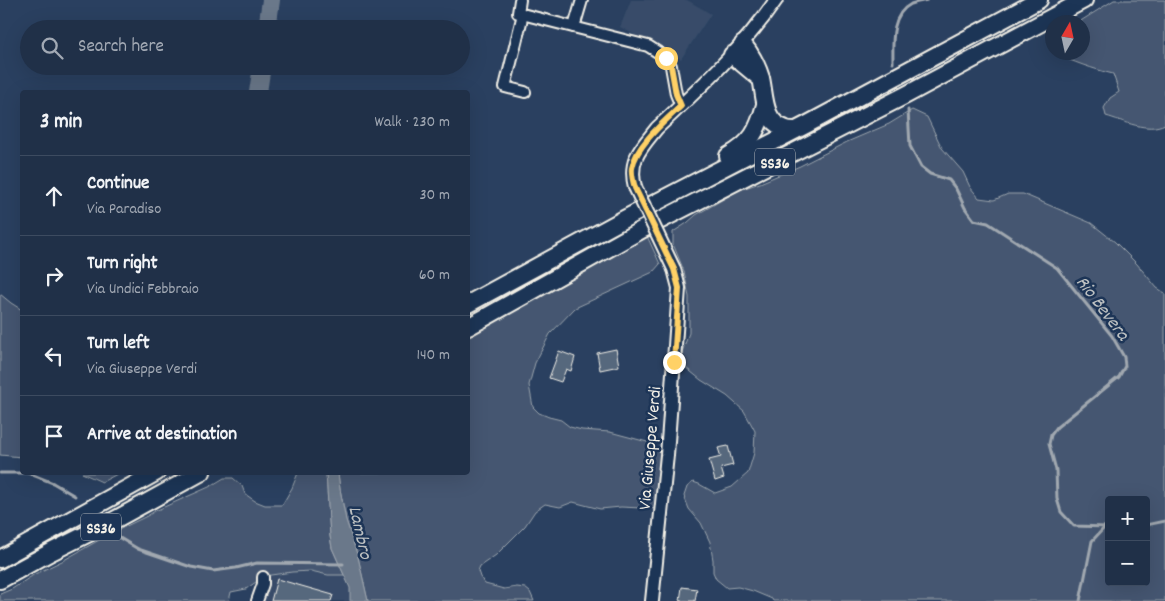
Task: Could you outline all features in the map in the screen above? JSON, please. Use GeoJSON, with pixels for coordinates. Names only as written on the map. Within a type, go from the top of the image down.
{"type":"FeatureCollection","features":[{"type":"Feature","properties":{"kind":"highway","name":"SS36"},"geometry":{"type":"LineString","coordinates":[[470,303],[626,218],[1039,0]]}},
{"type":"Feature","properties":{"kind":"highway","name":"SS36"},"geometry":{"type":"LineString","coordinates":[[470,326],[643,229],[906,95],[1084,0]]}},
{"type":"Feature","properties":{"kind":"highway"},"geometry":{"type":"LineString","coordinates":[[737,49],[761,79],[765,105],[771,119],[777,125],[795,130]]}},
{"type":"Feature","properties":{"kind":"highway"},"geometry":{"type":"LineString","coordinates":[[626,218],[655,195],[732,154],[744,145],[753,136],[765,105]]}},
{"type":"Feature","properties":{"kind":"highway","name":"SS36"},"geometry":{"type":"LineString","coordinates":[[0,559],[152,475]]}},
{"type":"Feature","properties":{"kind":"highway","name":"SS36"},"geometry":{"type":"LineString","coordinates":[[0,580],[197,475]]}},
{"type":"Feature","properties":{"kind":"street"},"geometry":{"type":"LineString","coordinates":[[520,0],[518,13],[648,46],[658,52],[666,58],[671,66],[676,94],[681,106],[737,49],[764,18],[776,0]]}},
{"type":"Feature","properties":{"kind":"street"},"geometry":{"type":"LineString","coordinates":[[574,27],[582,0]]}},
{"type":"Feature","properties":{"kind":"street"},"geometry":{"type":"LineString","coordinates":[[523,14],[505,87],[525,92]]}},
{"type":"Feature","properties":{"kind":"street","name":"Via Giuseppe Verdi"},"geometry":{"type":"LineString","coordinates":[[652,601],[679,288],[674,269],[635,188],[632,169],[638,154],[658,128],[681,106]]}},
{"type":"Feature","properties":{"kind":"street"},"geometry":{"type":"LineString","coordinates":[[257,601],[263,584],[263,577]]}},
{"type":"Feature","properties":{"kind":"shaded area"},"geometry":{"type":"Polygon","coordinates":[[[631,0],[687,0],[711,14],[681,59],[620,27],[631,0]]]}},
{"type":"Feature","properties":{"kind":"shaded area"},"geometry":{"type":"Polygon","coordinates":[[[1114,0],[1165,0],[1165,124],[1143,127],[1106,116],[1104,108],[1110,98],[1119,92],[1113,74],[1070,60],[1090,60],[1090,15],[1114,0]]]}},
{"type":"Feature","properties":{"kind":"shaded area"},"geometry":{"type":"Polygon","coordinates":[[[912,110],[927,117],[942,148],[963,172],[970,187],[979,198],[994,200],[1008,194],[1023,194],[1091,223],[1115,242],[1157,288],[1165,293],[1165,601],[773,601],[753,591],[738,587],[727,588],[716,579],[713,572],[710,542],[701,523],[689,509],[684,496],[687,487],[693,482],[715,493],[732,487],[748,473],[754,453],[755,431],[744,411],[727,396],[701,380],[685,367],[682,352],[689,333],[689,297],[684,271],[673,244],[673,232],[696,215],[739,190],[800,166],[847,142],[889,124],[912,110]]]}},
{"type":"Feature","properties":{"kind":"shaded area"},"geometry":{"type":"Polygon","coordinates":[[[647,236],[660,264],[653,272],[575,308],[550,334],[535,363],[529,385],[533,407],[539,413],[561,420],[570,427],[610,432],[651,443],[667,455],[661,509],[621,507],[600,509],[573,502],[560,507],[545,504],[535,511],[525,526],[496,555],[480,566],[478,571],[485,584],[504,589],[525,588],[530,592],[534,601],[368,601],[358,557],[346,520],[338,475],[470,475],[470,334],[581,270],[647,236]]]}},
{"type":"Feature","properties":{"kind":"shaded area"},"geometry":{"type":"Polygon","coordinates":[[[0,294],[20,309],[20,457],[0,455],[0,294]]]}},
{"type":"Feature","properties":{"kind":"shaded area"},"geometry":{"type":"Polygon","coordinates":[[[86,475],[115,475],[102,482],[86,475]]]}},
{"type":"Feature","properties":{"kind":"shaded area"},"geometry":{"type":"Polygon","coordinates":[[[297,475],[326,475],[332,548],[344,575],[328,575],[311,571],[271,575],[263,577],[246,589],[231,592],[229,601],[0,601],[0,594],[12,589],[35,574],[155,511],[209,487],[224,478],[233,478],[242,486],[245,494],[265,505],[282,505],[297,475]]]}},
{"type":"Feature","properties":{"kind":"shaded area"},"geometry":{"type":"Polygon","coordinates":[[[326,475],[338,475],[346,520],[358,557],[368,601],[350,601],[350,588],[332,548],[326,475]]]}},
{"type":"Feature","properties":{"kind":"shaded area"},"geometry":{"type":"Polygon","coordinates":[[[311,571],[328,575],[344,575],[350,588],[350,601],[257,601],[263,577],[311,571]]]}},
{"type":"Feature","properties":{"kind":"building"},"geometry":{"type":"Polygon","coordinates":[[[616,349],[619,366],[600,370],[597,353],[616,349]]]}},
{"type":"Feature","properties":{"kind":"building"},"geometry":{"type":"Polygon","coordinates":[[[559,351],[575,357],[571,371],[566,369],[561,382],[549,378],[559,351]]]}},
{"type":"Feature","properties":{"kind":"building"},"geometry":{"type":"Polygon","coordinates":[[[728,446],[733,465],[721,468],[724,478],[715,481],[709,460],[721,457],[718,448],[728,446]]]}},
{"type":"Feature","properties":{"kind":"building"},"geometry":{"type":"Polygon","coordinates":[[[277,579],[333,595],[331,601],[271,601],[277,579]]]}},
{"type":"Feature","properties":{"kind":"building"},"geometry":{"type":"Polygon","coordinates":[[[682,587],[697,589],[695,601],[680,601],[682,587]]]}},
{"type":"Feature","properties":{"kind":"waterway"},"geometry":{"type":"LineString","coordinates":[[268,20],[271,0]]}},
{"type":"Feature","properties":{"kind":"waterway","name":"Rio Bevera"},"geometry":{"type":"LineString","coordinates":[[893,63],[894,30],[899,15],[911,4],[927,0]]}},
{"type":"Feature","properties":{"kind":"waterway"},"geometry":{"type":"LineString","coordinates":[[258,90],[261,75]]}},
{"type":"Feature","properties":{"kind":"waterway","name":"Rio Bevera"},"geometry":{"type":"LineString","coordinates":[[908,110],[910,146],[921,167],[930,174],[949,180],[974,220],[988,223],[1057,268],[1112,336],[1124,357],[1125,366],[1119,377],[1057,427],[1051,435],[1049,444],[1056,470],[1057,499],[1061,512],[1074,526],[1105,527]]}},
{"type":"Feature","properties":{"kind":"waterway"},"geometry":{"type":"LineString","coordinates":[[0,473],[20,473]]}},
{"type":"Feature","properties":{"kind":"waterway"},"geometry":{"type":"LineString","coordinates":[[33,475],[53,483],[75,496]]}},
{"type":"Feature","properties":{"kind":"waterway","name":"Rio Bevera"},"geometry":{"type":"LineString","coordinates":[[1150,524],[1165,521]]}},
{"type":"Feature","properties":{"kind":"waterway"},"geometry":{"type":"LineString","coordinates":[[1080,601],[1092,541],[1104,528]]}},
{"type":"Feature","properties":{"kind":"waterway"},"geometry":{"type":"LineString","coordinates":[[110,532],[138,549],[191,567],[213,571],[257,563],[343,564]]}},
{"type":"Feature","properties":{"kind":"route"},"geometry":{"type":"LineString","coordinates":[[666,58],[671,66],[676,94],[681,106],[658,128],[638,154],[632,169],[632,178],[677,279],[679,288],[674,362]]}},
{"type":"Feature","properties":{"kind":"water label","name":"Lambro"},"geometry":{"type":"Point","coordinates":[362,532]}}]}
